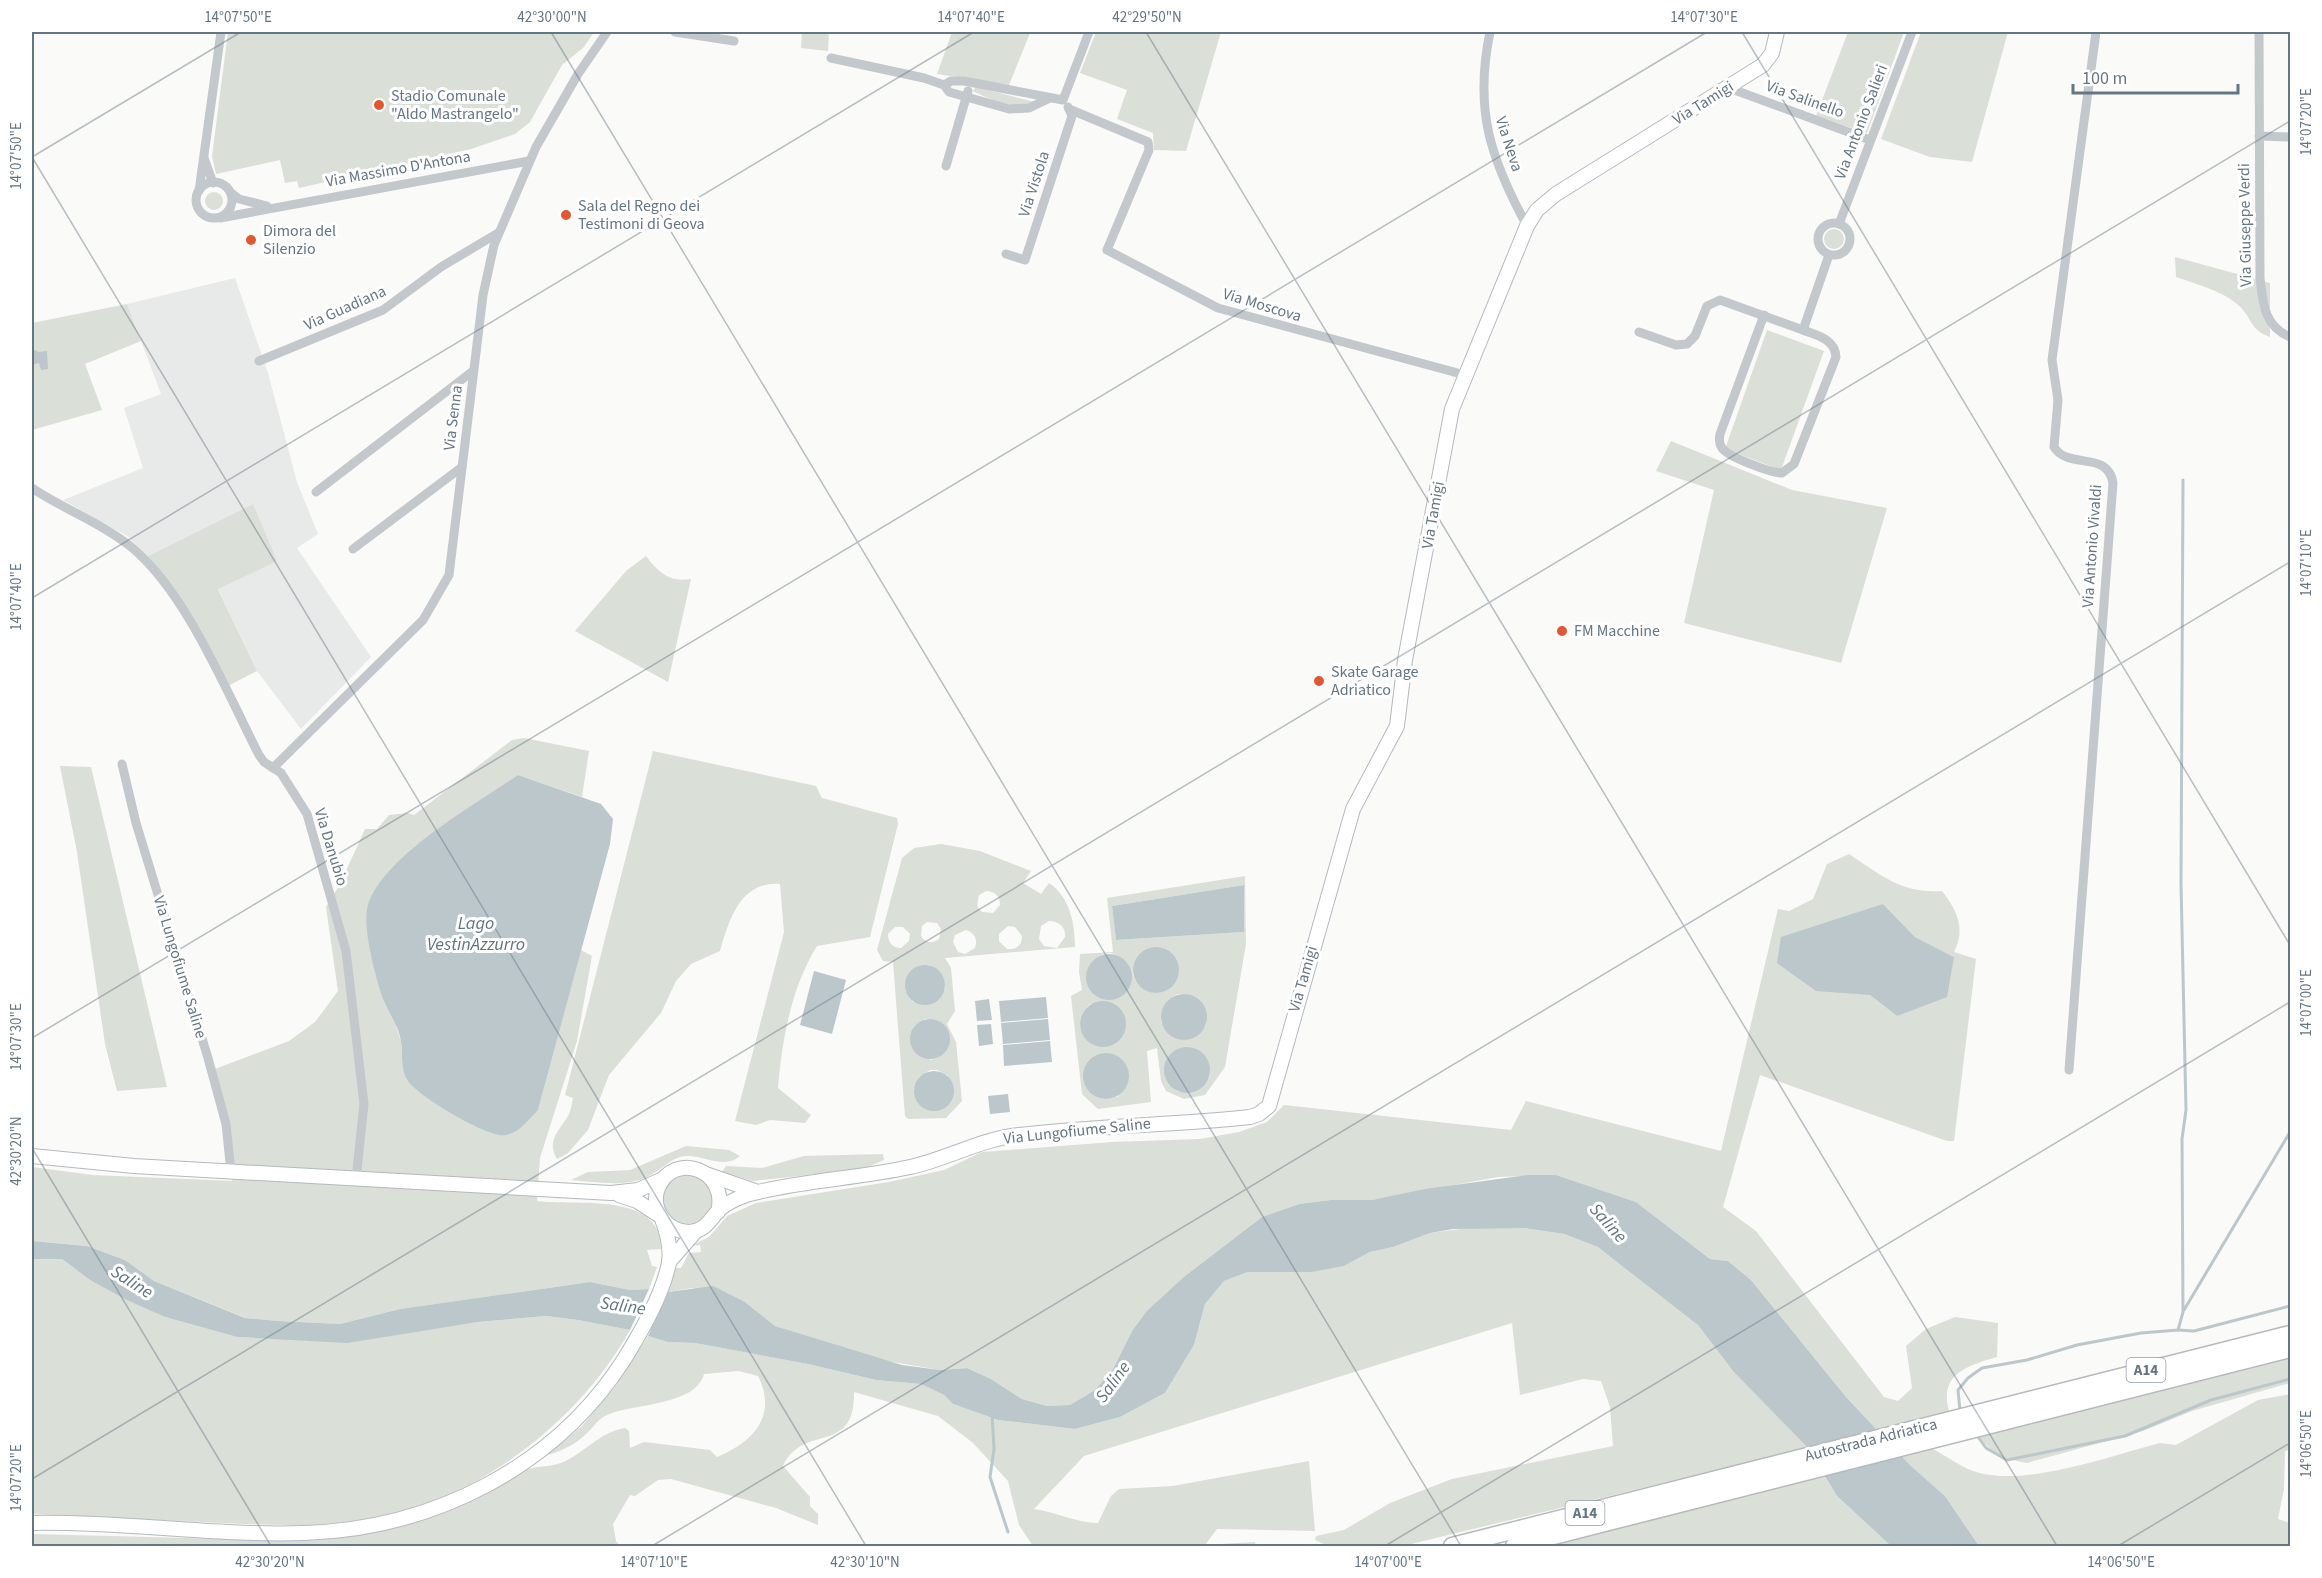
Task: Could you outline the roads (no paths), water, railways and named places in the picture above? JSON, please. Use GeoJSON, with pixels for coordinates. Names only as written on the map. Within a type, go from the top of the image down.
{"type":"FeatureCollection","features":[{"type":"Feature","properties":{"kind":"highway","name":"Autostrada Adriatica"},"geometry":{"type":"LineString","coordinates":[[1452,1546],[1722,1485],[2006,1413],[2290,1334]]}},
{"type":"Feature","properties":{"kind":"highway","name":"Autostrada Adriatica"},"geometry":{"type":"LineString","coordinates":[[2006,1413],[2290,1350]]}},
{"type":"Feature","properties":{"kind":"highway","name":"Autostrada Adriatica"},"geometry":{"type":"LineString","coordinates":[[1514,1546],[1722,1485]]}},
{"type":"Feature","properties":{"kind":"street"},"geometry":{"type":"LineString","coordinates":[[199,191],[213,183],[222,185],[229,191],[231,207],[220,218],[207,217],[199,209],[197,197],[221,32]]}},
{"type":"Feature","properties":{"kind":"street","name":"Via Senna"},"geometry":{"type":"LineString","coordinates":[[273,768],[423,620],[449,575],[486,277],[498,233],[528,162],[574,80],[608,32]]}},
{"type":"Feature","properties":{"kind":"street"},"geometry":{"type":"LineString","coordinates":[[675,32],[734,41]]}},
{"type":"Feature","properties":{"kind":"street","name":"Via Vistola"},"geometry":{"type":"LineString","coordinates":[[1006,254],[1025,260],[1072,116],[1066,105],[1089,32]]}},
{"type":"Feature","properties":{"kind":"street","name":"Via Neva"},"geometry":{"type":"LineString","coordinates":[[1490,32],[1484,78],[1486,125],[1505,182],[1527,226]]}},
{"type":"Feature","properties":{"kind":"street","name":"Via Tamigi"},"geometry":{"type":"LineString","coordinates":[[1259,1114],[1272,1100],[1298,997],[1353,809],[1361,789],[1395,732],[1405,660],[1450,418],[1527,226],[1537,210],[1556,194],[1729,88],[1767,62],[1777,32]]}},
{"type":"Feature","properties":{"kind":"street","name":"Via Antonio Salieri"},"geometry":{"type":"LineString","coordinates":[[1839,224],[1912,32]]}},
{"type":"Feature","properties":{"kind":"street","name":"Via Antonio Vivaldi"},"geometry":{"type":"LineString","coordinates":[[2069,1070],[2113,483],[2110,471],[2103,465],[2064,456],[2054,447],[2058,400],[2052,360],[2096,32]]}},
{"type":"Feature","properties":{"kind":"street","name":"Via Giuseppe Verdi"},"geometry":{"type":"LineString","coordinates":[[2259,32],[2259,260],[2263,306],[2271,325],[2290,337]]}},
{"type":"Feature","properties":{"kind":"street"},"geometry":{"type":"LineString","coordinates":[[831,58],[944,85],[949,92],[1009,109],[1029,108],[1050,98]]}},
{"type":"Feature","properties":{"kind":"street"},"geometry":{"type":"LineString","coordinates":[[944,85],[951,81],[970,83],[1050,98],[1066,105]]}},
{"type":"Feature","properties":{"kind":"street"},"geometry":{"type":"LineString","coordinates":[[946,166],[970,83]]}},
{"type":"Feature","properties":{"kind":"street","name":"Via Salinello"},"geometry":{"type":"LineString","coordinates":[[1729,88],[1870,140]]}},
{"type":"Feature","properties":{"kind":"street","name":"Via Moscova"},"geometry":{"type":"LineString","coordinates":[[1066,105],[1148,142],[1149,150],[1107,250],[1218,308],[1466,375]]}},
{"type":"Feature","properties":{"kind":"street"},"geometry":{"type":"LineString","coordinates":[[2259,136],[2290,137]]}},
{"type":"Feature","properties":{"kind":"street"},"geometry":{"type":"LineString","coordinates":[[203,156],[213,183]]}},
{"type":"Feature","properties":{"kind":"street","name":"Via Massimo D'Antona"},"geometry":{"type":"LineString","coordinates":[[220,218],[528,162]]}},
{"type":"Feature","properties":{"kind":"street","name":"Via Massimo D'Antona"},"geometry":{"type":"LineString","coordinates":[[229,191],[239,199],[273,207]]}},
{"type":"Feature","properties":{"kind":"street"},"geometry":{"type":"LineString","coordinates":[[1828,224],[1839,224],[1847,230],[1850,244],[1844,252],[1829,255],[1819,245],[1818,236],[1828,224]]}},
{"type":"Feature","properties":{"kind":"street","name":"Via Guadiana"},"geometry":{"type":"LineString","coordinates":[[259,361],[383,310],[441,267],[498,233]]}},
{"type":"Feature","properties":{"kind":"street"},"geometry":{"type":"LineString","coordinates":[[1803,330],[1829,255]]}},
{"type":"Feature","properties":{"kind":"street"},"geometry":{"type":"LineString","coordinates":[[1639,332],[1676,345],[1687,344],[1695,336],[1707,306],[1717,300],[1764,315],[1829,340],[1836,357],[1794,464],[1789,470],[1778,474],[1727,453],[1719,441],[1764,315]]}},
{"type":"Feature","properties":{"kind":"street"},"geometry":{"type":"LineString","coordinates":[[316,492],[473,371]]}},
{"type":"Feature","properties":{"kind":"street"},"geometry":{"type":"LineString","coordinates":[[352,549],[462,467]]}},
{"type":"Feature","properties":{"kind":"street","name":"Via Danubio"},"geometry":{"type":"LineString","coordinates":[[32,488],[100,526],[130,546],[149,564],[169,589],[192,627],[259,755],[281,773],[307,814],[346,951],[364,1104],[356,1179]]}},
{"type":"Feature","properties":{"kind":"street","name":"Via Lungofiume Saline"},"geometry":{"type":"LineString","coordinates":[[122,764],[136,823],[226,1124],[231,1172]]}},
{"type":"Feature","properties":{"kind":"street","name":"Via Lungofiume Saline"},"geometry":{"type":"LineString","coordinates":[[717,1212],[758,1192],[914,1167],[986,1141],[1017,1135],[1259,1114]]}},
{"type":"Feature","properties":{"kind":"street"},"geometry":{"type":"LineString","coordinates":[[32,1156],[95,1164],[611,1193],[639,1190],[682,1168],[696,1169],[709,1175],[719,1195],[717,1212],[709,1224],[696,1231],[671,1256],[657,1297],[632,1346],[611,1377],[576,1419],[539,1453],[480,1490],[418,1514],[354,1529],[278,1533],[32,1523]]}},
{"type":"Feature","properties":{"kind":"street","name":"Via Lungofiume Saline"},"geometry":{"type":"LineString","coordinates":[[709,1175],[758,1192]]}},
{"type":"Feature","properties":{"kind":"street"},"geometry":{"type":"LineString","coordinates":[[663,1179],[656,1197],[671,1256]]}},
{"type":"Feature","properties":{"kind":"street"},"geometry":{"type":"LineString","coordinates":[[611,1193],[637,1201],[681,1231],[696,1231]]}},
{"type":"Feature","properties":{"kind":"water"},"geometry":{"type":"Polygon","coordinates":[[[32,349],[39,352],[47,351],[48,369],[41,370],[39,363],[32,365],[32,349]]]}},
{"type":"Feature","properties":{"kind":"water","name":"Lago VestinAzzurro"},"geometry":{"type":"Polygon","coordinates":[[[518,775],[601,804],[613,819],[610,844],[538,1110],[519,1129],[506,1135],[485,1130],[454,1115],[414,1088],[405,1077],[399,1034],[382,997],[366,924],[368,905],[377,886],[392,868],[433,832],[518,775]]]}},
{"type":"Feature","properties":{"kind":"water"},"geometry":{"type":"Polygon","coordinates":[[[1244,885],[1244,932],[1116,940],[1112,906],[1244,885]]]}},
{"type":"Feature","properties":{"kind":"water"},"geometry":{"type":"Polygon","coordinates":[[[1883,904],[1915,937],[1954,957],[1947,997],[1897,1016],[1870,995],[1816,991],[1777,963],[1781,937],[1883,904]]]}},
{"type":"Feature","properties":{"kind":"water"},"geometry":{"type":"Polygon","coordinates":[[[1156,947],[1172,954],[1179,970],[1172,986],[1156,993],[1140,986],[1133,970],[1140,954],[1156,947]]]}},
{"type":"Feature","properties":{"kind":"water"},"geometry":{"type":"Polygon","coordinates":[[[1109,954],[1125,961],[1132,977],[1125,993],[1109,1000],[1093,993],[1086,977],[1093,961],[1109,954]]]}},
{"type":"Feature","properties":{"kind":"water"},"geometry":{"type":"Polygon","coordinates":[[[925,965],[933,966],[939,971],[944,977],[944,993],[939,999],[933,1004],[925,1005],[917,1004],[911,999],[906,993],[905,985],[906,977],[911,971],[917,966],[925,965]]]}},
{"type":"Feature","properties":{"kind":"water"},"geometry":{"type":"Polygon","coordinates":[[[814,971],[846,980],[832,1034],[800,1025],[814,971]]]}},
{"type":"Feature","properties":{"kind":"water"},"geometry":{"type":"Polygon","coordinates":[[[1184,994],[1200,1001],[1207,1017],[1200,1033],[1184,1040],[1168,1033],[1161,1017],[1168,1001],[1184,994]]]}},
{"type":"Feature","properties":{"kind":"water"},"geometry":{"type":"Polygon","coordinates":[[[1046,997],[1048,1018],[1001,1022],[999,1001],[1046,997]]]}},
{"type":"Feature","properties":{"kind":"water"},"geometry":{"type":"Polygon","coordinates":[[[989,999],[992,1020],[977,1021],[975,1001],[989,999]]]}},
{"type":"Feature","properties":{"kind":"water"},"geometry":{"type":"Polygon","coordinates":[[[1103,1001],[1119,1008],[1126,1024],[1119,1040],[1103,1047],[1087,1040],[1080,1024],[1087,1008],[1103,1001]]]}},
{"type":"Feature","properties":{"kind":"water"},"geometry":{"type":"Polygon","coordinates":[[[930,1019],[938,1020],[944,1025],[949,1031],[949,1047],[944,1053],[938,1058],[930,1059],[922,1058],[916,1053],[911,1047],[910,1039],[911,1031],[916,1025],[922,1020],[930,1019]]]}},
{"type":"Feature","properties":{"kind":"water"},"geometry":{"type":"Polygon","coordinates":[[[1048,1019],[1050,1040],[1003,1044],[1001,1023],[1048,1019]]]}},
{"type":"Feature","properties":{"kind":"water"},"geometry":{"type":"Polygon","coordinates":[[[991,1024],[993,1044],[979,1046],[977,1025],[991,1024]]]}},
{"type":"Feature","properties":{"kind":"water"},"geometry":{"type":"Polygon","coordinates":[[[1050,1041],[1052,1062],[1004,1066],[1003,1045],[1050,1041]]]}},
{"type":"Feature","properties":{"kind":"water"},"geometry":{"type":"Polygon","coordinates":[[[1187,1047],[1203,1054],[1210,1070],[1203,1086],[1187,1093],[1171,1086],[1164,1070],[1171,1054],[1187,1047]]]}},
{"type":"Feature","properties":{"kind":"water"},"geometry":{"type":"Polygon","coordinates":[[[1106,1053],[1122,1060],[1129,1076],[1122,1092],[1106,1099],[1090,1092],[1083,1076],[1090,1060],[1106,1053]]]}},
{"type":"Feature","properties":{"kind":"water"},"geometry":{"type":"Polygon","coordinates":[[[934,1071],[942,1072],[948,1077],[953,1083],[953,1099],[948,1105],[942,1110],[934,1111],[926,1110],[920,1105],[915,1099],[914,1091],[915,1083],[920,1077],[926,1072],[934,1071]]]}},
{"type":"Feature","properties":{"kind":"water"},"geometry":{"type":"Polygon","coordinates":[[[1008,1094],[1010,1112],[990,1114],[988,1096],[1008,1094]]]}},
{"type":"Feature","properties":{"kind":"water","name":"Saline"},"geometry":{"type":"Polygon","coordinates":[[[1528,1175],[1556,1175],[1636,1202],[1710,1259],[1728,1261],[1751,1280],[1846,1397],[1911,1466],[1945,1496],[1979,1546],[1891,1546],[1837,1496],[1808,1448],[1734,1372],[1698,1325],[1598,1247],[1564,1234],[1524,1228],[1453,1229],[1430,1233],[1393,1247],[1370,1252],[1344,1266],[1311,1272],[1248,1272],[1224,1281],[1205,1304],[1194,1345],[1165,1393],[1120,1417],[1075,1429],[998,1420],[953,1404],[944,1395],[921,1384],[876,1380],[808,1364],[695,1343],[668,1342],[648,1336],[668,1292],[713,1286],[745,1302],[775,1326],[902,1365],[940,1370],[967,1368],[991,1379],[1022,1399],[1047,1406],[1070,1405],[1095,1390],[1113,1369],[1132,1331],[1147,1311],[1185,1276],[1262,1217],[1299,1204],[1331,1200],[1372,1200],[1425,1189],[1528,1175]]]}},
{"type":"Feature","properties":{"kind":"water","name":"Saline"},"geometry":{"type":"Polygon","coordinates":[[[32,1241],[87,1246],[125,1260],[154,1281],[245,1318],[278,1321],[340,1324],[400,1309],[590,1282],[630,1290],[649,1289],[630,1330],[546,1316],[478,1322],[347,1343],[237,1337],[165,1317],[90,1280],[62,1259],[32,1259],[32,1241]]]}},
{"type":"Feature","properties":{"kind":"waterway"},"geometry":{"type":"LineString","coordinates":[[1960,1411],[1958,1390],[1968,1378],[1982,1368],[2027,1360],[2077,1345],[2141,1333],[2178,1330],[2183,1312],[2182,1139],[2186,1110],[2181,884],[2183,480]]}},
{"type":"Feature","properties":{"kind":"waterway"},"geometry":{"type":"LineString","coordinates":[[2184,1310],[2290,1132]]}},
{"type":"Feature","properties":{"kind":"waterway"},"geometry":{"type":"LineString","coordinates":[[2178,1330],[2194,1331],[2290,1306]]}},
{"type":"Feature","properties":{"kind":"waterway"},"geometry":{"type":"LineString","coordinates":[[1976,1434],[1986,1448],[2007,1460],[2125,1436],[2211,1400],[2290,1379]]}},
{"type":"Feature","properties":{"kind":"waterway"},"geometry":{"type":"LineString","coordinates":[[992,1413],[994,1449],[990,1477],[1008,1532]]}},
{"type":"Feature","properties":{"kind":"place","name":"Stadio Comunale \"Aldo Mastrangelo\""},"geometry":{"type":"Point","coordinates":[379,105]}},
{"type":"Feature","properties":{"kind":"place","name":"Sala del Regno dei Testimoni di Geova"},"geometry":{"type":"Point","coordinates":[566,215]}},
{"type":"Feature","properties":{"kind":"place","name":"Dimora del Silenzio"},"geometry":{"type":"Point","coordinates":[251,240]}},
{"type":"Feature","properties":{"kind":"place","name":"FM Macchine"},"geometry":{"type":"Point","coordinates":[1562,631]}},
{"type":"Feature","properties":{"kind":"place","name":"Skate Garage Adriatico"},"geometry":{"type":"Point","coordinates":[1319,681]}}]}
